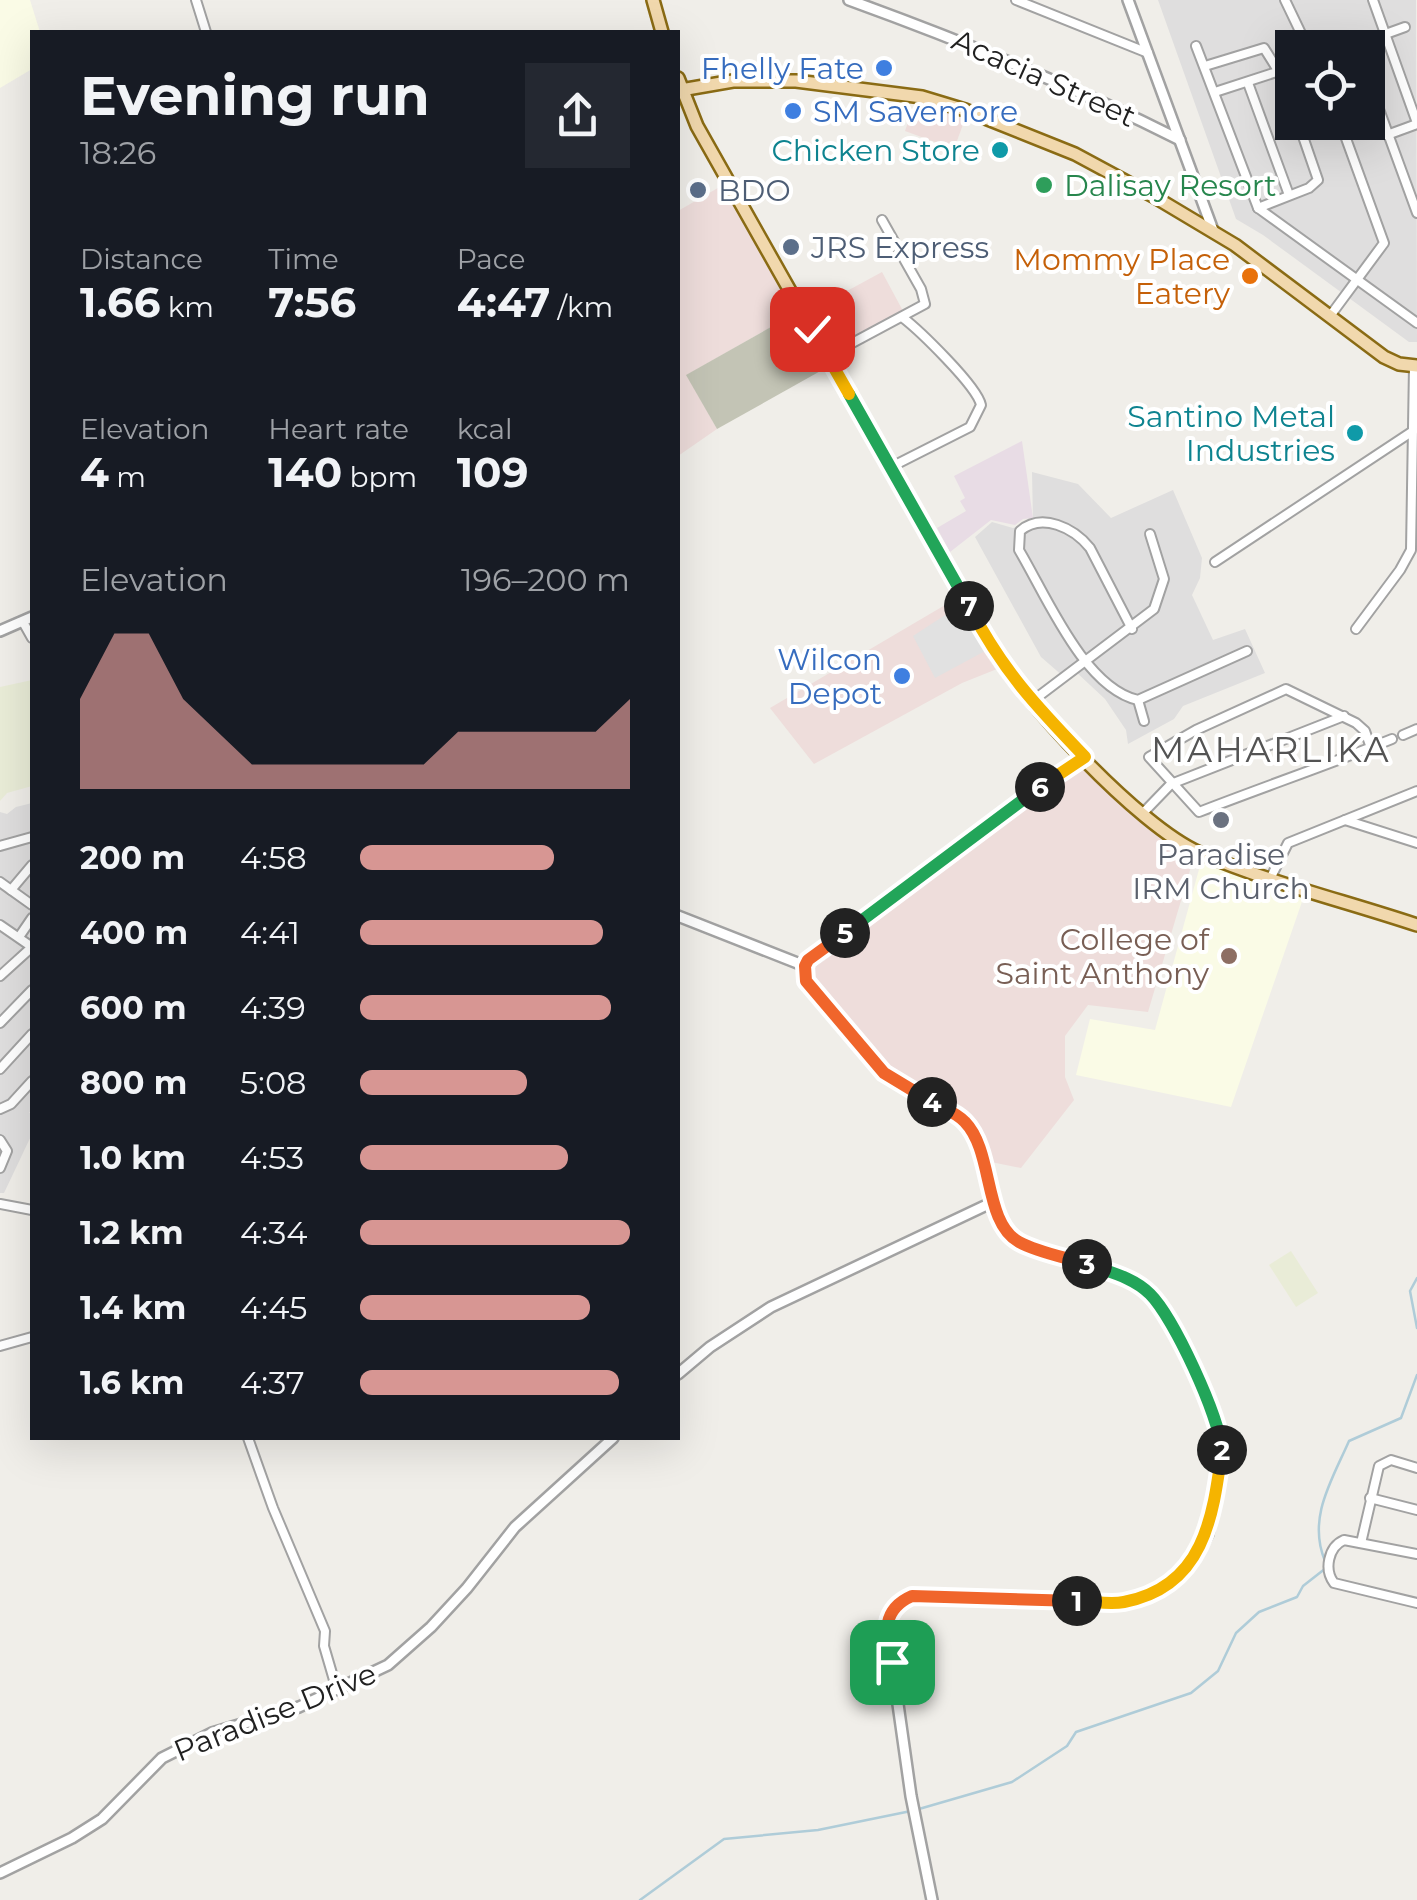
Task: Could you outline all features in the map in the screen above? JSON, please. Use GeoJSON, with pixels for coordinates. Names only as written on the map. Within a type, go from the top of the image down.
{"type":"FeatureCollection","features":[{"type":"Feature","properties":{"kind":"main road"},"geometry":{"type":"LineString","coordinates":[[653,0],[661,30]]}},
{"type":"Feature","properties":{"kind":"main road"},"geometry":{"type":"LineString","coordinates":[[680,86],[796,81],[934,100],[1075,154],[1214,233],[1384,357],[1415,366]]}},
{"type":"Feature","properties":{"kind":"main road"},"geometry":{"type":"LineString","coordinates":[[680,88],[697,126],[992,648],[1031,702],[1143,813],[1179,842],[1271,878],[1417,925]]}},
{"type":"Feature","properties":{"kind":"street"},"geometry":{"type":"LineString","coordinates":[[196,0],[205,30]]}},
{"type":"Feature","properties":{"kind":"street","name":"Acacia Street"},"geometry":{"type":"LineString","coordinates":[[849,0],[1092,96],[1180,140]]}},
{"type":"Feature","properties":{"kind":"street"},"geometry":{"type":"LineString","coordinates":[[1016,0],[1148,53]]}},
{"type":"Feature","properties":{"kind":"street"},"geometry":{"type":"LineString","coordinates":[[1128,0],[1214,233]]}},
{"type":"Feature","properties":{"kind":"street"},"geometry":{"type":"LineString","coordinates":[[1285,0],[1299,30]]}},
{"type":"Feature","properties":{"kind":"street"},"geometry":{"type":"LineString","coordinates":[[1374,0],[1417,123],[1387,135]]}},
{"type":"Feature","properties":{"kind":"street"},"geometry":{"type":"LineString","coordinates":[[1387,34],[1404,28]]}},
{"type":"Feature","properties":{"kind":"street"},"geometry":{"type":"LineString","coordinates":[[1196,46],[1258,208],[1417,323]]}},
{"type":"Feature","properties":{"kind":"street"},"geometry":{"type":"LineString","coordinates":[[1205,66],[1260,47],[1275,66]]}},
{"type":"Feature","properties":{"kind":"street"},"geometry":{"type":"LineString","coordinates":[[1215,92],[1275,73]]}},
{"type":"Feature","properties":{"kind":"street"},"geometry":{"type":"LineString","coordinates":[[1248,83],[1289,196]]}},
{"type":"Feature","properties":{"kind":"street"},"geometry":{"type":"LineString","coordinates":[[1385,129],[1417,213]]}},
{"type":"Feature","properties":{"kind":"street"},"geometry":{"type":"LineString","coordinates":[[1258,208],[1316,184],[1318,175],[1305,140]]}},
{"type":"Feature","properties":{"kind":"street"},"geometry":{"type":"LineString","coordinates":[[1330,316],[1384,243],[1347,140]]}},
{"type":"Feature","properties":{"kind":"street"},"geometry":{"type":"LineString","coordinates":[[828,356],[926,304],[882,220]]}},
{"type":"Feature","properties":{"kind":"street"},"geometry":{"type":"LineString","coordinates":[[891,468],[970,427],[981,404],[976,391],[929,339],[902,317]]}},
{"type":"Feature","properties":{"kind":"street"},"geometry":{"type":"LineString","coordinates":[[1356,630],[1410,550],[1415,366]]}},
{"type":"Feature","properties":{"kind":"street"},"geometry":{"type":"LineString","coordinates":[[1215,562],[1413,431]]}},
{"type":"Feature","properties":{"kind":"street"},"geometry":{"type":"LineString","coordinates":[[1132,628],[1081,536],[1068,527],[1037,523],[1020,531],[1020,550],[1083,660],[1119,692],[1138,700],[1247,651]]}},
{"type":"Feature","properties":{"kind":"street"},"geometry":{"type":"LineString","coordinates":[[1031,702],[1154,608],[1163,589],[1163,569],[1150,534]]}},
{"type":"Feature","properties":{"kind":"street"},"geometry":{"type":"LineString","coordinates":[[0,632],[28,619]]}},
{"type":"Feature","properties":{"kind":"street"},"geometry":{"type":"LineString","coordinates":[[1372,748],[1364,730],[1344,716],[1286,689],[1196,730],[1149,757],[1200,812],[1372,748],[1392,740]]}},
{"type":"Feature","properties":{"kind":"street"},"geometry":{"type":"LineString","coordinates":[[1138,700],[1144,721]]}},
{"type":"Feature","properties":{"kind":"street"},"geometry":{"type":"LineString","coordinates":[[1143,813],[1172,784],[1344,716]]}},
{"type":"Feature","properties":{"kind":"street"},"geometry":{"type":"LineString","coordinates":[[1403,735],[1417,729]]}},
{"type":"Feature","properties":{"kind":"street"},"geometry":{"type":"LineString","coordinates":[[805,966],[1023,798],[1085,757]]}},
{"type":"Feature","properties":{"kind":"street"},"geometry":{"type":"LineString","coordinates":[[1271,878],[1288,844],[1417,791]]}},
{"type":"Feature","properties":{"kind":"street"},"geometry":{"type":"LineString","coordinates":[[1345,820],[1417,843]]}},
{"type":"Feature","properties":{"kind":"street"},"geometry":{"type":"LineString","coordinates":[[0,846],[30,838]]}},
{"type":"Feature","properties":{"kind":"street"},"geometry":{"type":"LineString","coordinates":[[11,890],[30,867]]}},
{"type":"Feature","properties":{"kind":"street"},"geometry":{"type":"LineString","coordinates":[[0,882],[30,904]]}},
{"type":"Feature","properties":{"kind":"street"},"geometry":{"type":"LineString","coordinates":[[680,918],[805,966]]}},
{"type":"Feature","properties":{"kind":"street"},"geometry":{"type":"LineString","coordinates":[[19,937],[30,921]]}},
{"type":"Feature","properties":{"kind":"street"},"geometry":{"type":"LineString","coordinates":[[1,928],[30,945]]}},
{"type":"Feature","properties":{"kind":"street"},"geometry":{"type":"LineString","coordinates":[[0,976],[30,949]]}},
{"type":"Feature","properties":{"kind":"street"},"geometry":{"type":"LineString","coordinates":[[805,966],[806,981],[884,1073],[968,1124],[984,1160],[993,1202],[1017,1241],[1124,1277],[1151,1295],[1207,1396],[1222,1452],[1208,1534],[1175,1578],[1154,1593],[1111,1603],[921,1594],[907,1597],[896,1606],[885,1627],[911,1796],[932,1900]]}},
{"type":"Feature","properties":{"kind":"street"},"geometry":{"type":"LineString","coordinates":[[0,1022],[30,992]]}},
{"type":"Feature","properties":{"kind":"street"},"geometry":{"type":"LineString","coordinates":[[0,1069],[30,1036]]}},
{"type":"Feature","properties":{"kind":"street"},"geometry":{"type":"LineString","coordinates":[[2,1109],[30,1083]]}},
{"type":"Feature","properties":{"kind":"street"},"geometry":{"type":"LineString","coordinates":[[0,1140],[7,1151],[0,1168]]}},
{"type":"Feature","properties":{"kind":"street"},"geometry":{"type":"LineString","coordinates":[[680,1372],[710,1347],[771,1307],[993,1202]]}},
{"type":"Feature","properties":{"kind":"street"},"geometry":{"type":"LineString","coordinates":[[0,1204],[30,1210]]}},
{"type":"Feature","properties":{"kind":"street"},"geometry":{"type":"LineString","coordinates":[[0,1346],[30,1337]]}},
{"type":"Feature","properties":{"kind":"street"},"geometry":{"type":"LineString","coordinates":[[249,1440],[324,1631],[324,1646],[336,1687]]}},
{"type":"Feature","properties":{"kind":"street","name":"Paradise Drive"},"geometry":{"type":"LineString","coordinates":[[0,1873],[72,1838],[102,1818],[162,1758],[212,1734],[299,1706],[388,1666],[443,1614],[515,1527],[611,1440]]}},
{"type":"Feature","properties":{"kind":"street"},"geometry":{"type":"LineString","coordinates":[[1361,1543],[1375,1474],[1384,1462],[1417,1468]]}},
{"type":"Feature","properties":{"kind":"street"},"geometry":{"type":"LineString","coordinates":[[1370,1498],[1417,1510]]}},
{"type":"Feature","properties":{"kind":"street"},"geometry":{"type":"LineString","coordinates":[[1417,1554],[1344,1540],[1332,1550],[1328,1572],[1334,1583],[1417,1604]]}},
{"type":"Feature","properties":{"kind":"shaded area"},"geometry":{"type":"Polygon","coordinates":[[[0,0],[30,0],[39,30],[30,30],[30,70],[0,88],[0,0]]]}},
{"type":"Feature","properties":{"kind":"shaded area"},"geometry":{"type":"Polygon","coordinates":[[[1158,0],[1416,0],[1417,342],[1409,342],[1236,219],[1158,0]]]}},
{"type":"Feature","properties":{"kind":"shaded area"},"geometry":{"type":"Polygon","coordinates":[[[915,102],[965,119],[954,149],[905,131],[915,102]]]}},
{"type":"Feature","properties":{"kind":"shaded area"},"geometry":{"type":"Polygon","coordinates":[[[723,185],[794,314],[687,375],[717,429],[680,455],[680,210],[723,185]]]}},
{"type":"Feature","properties":{"kind":"shaded area"},"geometry":{"type":"Polygon","coordinates":[[[882,272],[903,311],[835,348],[812,310],[882,272]]]}},
{"type":"Feature","properties":{"kind":"shaded area"},"geometry":{"type":"Polygon","coordinates":[[[794,314],[824,369],[717,429],[686,375],[794,314]]]}},
{"type":"Feature","properties":{"kind":"shaded area"},"geometry":{"type":"Polygon","coordinates":[[[1022,441],[1033,518],[1015,525],[991,520],[950,552],[937,528],[966,511],[960,501],[965,498],[954,476],[1022,441]]]}},
{"type":"Feature","properties":{"kind":"shaded area"},"geometry":{"type":"Polygon","coordinates":[[[1032,472],[1078,484],[1111,518],[1173,490],[1202,558],[1200,578],[1192,595],[1213,640],[1245,629],[1265,673],[1183,706],[1174,719],[1128,744],[1126,730],[1105,699],[1075,671],[1064,677],[1041,657],[975,537],[992,522],[1013,528],[1033,521],[1032,472]]]}},
{"type":"Feature","properties":{"kind":"shaded area","name":"Wilcon Depot"},"geometry":{"type":"Polygon","coordinates":[[[957,598],[997,669],[962,683],[814,764],[770,708],[957,598]]]}},
{"type":"Feature","properties":{"kind":"shaded area"},"geometry":{"type":"Polygon","coordinates":[[[959,606],[987,650],[935,678],[913,636],[959,606]]]}},
{"type":"Feature","properties":{"kind":"shaded area"},"geometry":{"type":"Polygon","coordinates":[[[30,680],[30,787],[7,793],[0,801],[0,687],[30,680]]]}},
{"type":"Feature","properties":{"kind":"shaded area"},"geometry":{"type":"Polygon","coordinates":[[[1079,764],[1196,850],[1148,1012],[1088,1005],[1065,1036],[1065,1077],[1074,1100],[1021,1168],[991,1162],[967,1111],[890,1067],[807,969],[1079,764]]]}},
{"type":"Feature","properties":{"kind":"shaded area"},"geometry":{"type":"Polygon","coordinates":[[[30,804],[30,1138],[4,1193],[0,1193],[0,812],[7,814],[30,804]]]}},
{"type":"Feature","properties":{"kind":"shaded area","name":"College of Saint Anthony"},"geometry":{"type":"Polygon","coordinates":[[[1201,862],[1305,893],[1231,1107],[1076,1075],[1090,1019],[1155,1030],[1201,862]]]}},
{"type":"Feature","properties":{"kind":"shaded area"},"geometry":{"type":"Polygon","coordinates":[[[1291,1251],[1318,1293],[1296,1307],[1269,1265],[1291,1251]]]}},
{"type":"Feature","properties":{"kind":"waterway"},"geometry":{"type":"LineString","coordinates":[[1417,1278],[1410,1291],[1417,1328]]}},
{"type":"Feature","properties":{"kind":"waterway"},"geometry":{"type":"LineString","coordinates":[[1325,1561],[1320,1545],[1320,1514],[1349,1441],[1401,1418],[1417,1375]]}},
{"type":"Feature","properties":{"kind":"waterway"},"geometry":{"type":"LineString","coordinates":[[919,1809],[1012,1782],[1067,1746],[1076,1732],[1191,1693],[1218,1671],[1236,1633],[1259,1612],[1297,1597],[1303,1586],[1326,1568]]}},
{"type":"Feature","properties":{"kind":"waterway"},"geometry":{"type":"LineString","coordinates":[[640,1900],[724,1839],[818,1830],[911,1811]]}},
{"type":"Feature","properties":{"kind":"place","name":"Fhelly Fate"},"geometry":{"type":"Point","coordinates":[884,68]}},
{"type":"Feature","properties":{"kind":"place","name":"SM Savemore"},"geometry":{"type":"Point","coordinates":[793,111]}},
{"type":"Feature","properties":{"kind":"place","name":"Chicken Store"},"geometry":{"type":"Point","coordinates":[1000,150]}},
{"type":"Feature","properties":{"kind":"place","name":"Dalisay Resort"},"geometry":{"type":"Point","coordinates":[1044,185]}},
{"type":"Feature","properties":{"kind":"place","name":"BDO"},"geometry":{"type":"Point","coordinates":[698,190]}},
{"type":"Feature","properties":{"kind":"place","name":"JRS Express"},"geometry":{"type":"Point","coordinates":[791,247]}},
{"type":"Feature","properties":{"kind":"place","name":"Mommy Place Eatery"},"geometry":{"type":"Point","coordinates":[1250,276]}},
{"type":"Feature","properties":{"kind":"place","name":"Santino Metal Industries"},"geometry":{"type":"Point","coordinates":[1355,433]}},
{"type":"Feature","properties":{"kind":"place","name":"Wilcon Depot"},"geometry":{"type":"Point","coordinates":[902,676]}},
{"type":"Feature","properties":{"kind":"place","name":"Paradise IRM Church"},"geometry":{"type":"Point","coordinates":[1221,820]}},
{"type":"Feature","properties":{"kind":"place","name":"College of Saint Anthony"},"geometry":{"type":"Point","coordinates":[1229,956]}},
{"type":"Feature","properties":{"kind":"district","name":"MAHARLIKA"},"geometry":{"type":"Point","coordinates":[1271,749]}},
{"type":"Feature","properties":{"kind":"route"},"geometry":{"type":"LineString","coordinates":[[812,329],[992,648],[1024,694],[1085,757],[1023,798],[808,960],[806,981],[884,1073],[968,1124],[984,1160],[993,1202],[1017,1241],[1124,1277],[1151,1295],[1207,1396],[1222,1452],[1208,1534],[1175,1578],[1154,1593],[1111,1603],[921,1594],[907,1597],[896,1606],[885,1627],[892,1662]]}}]}
